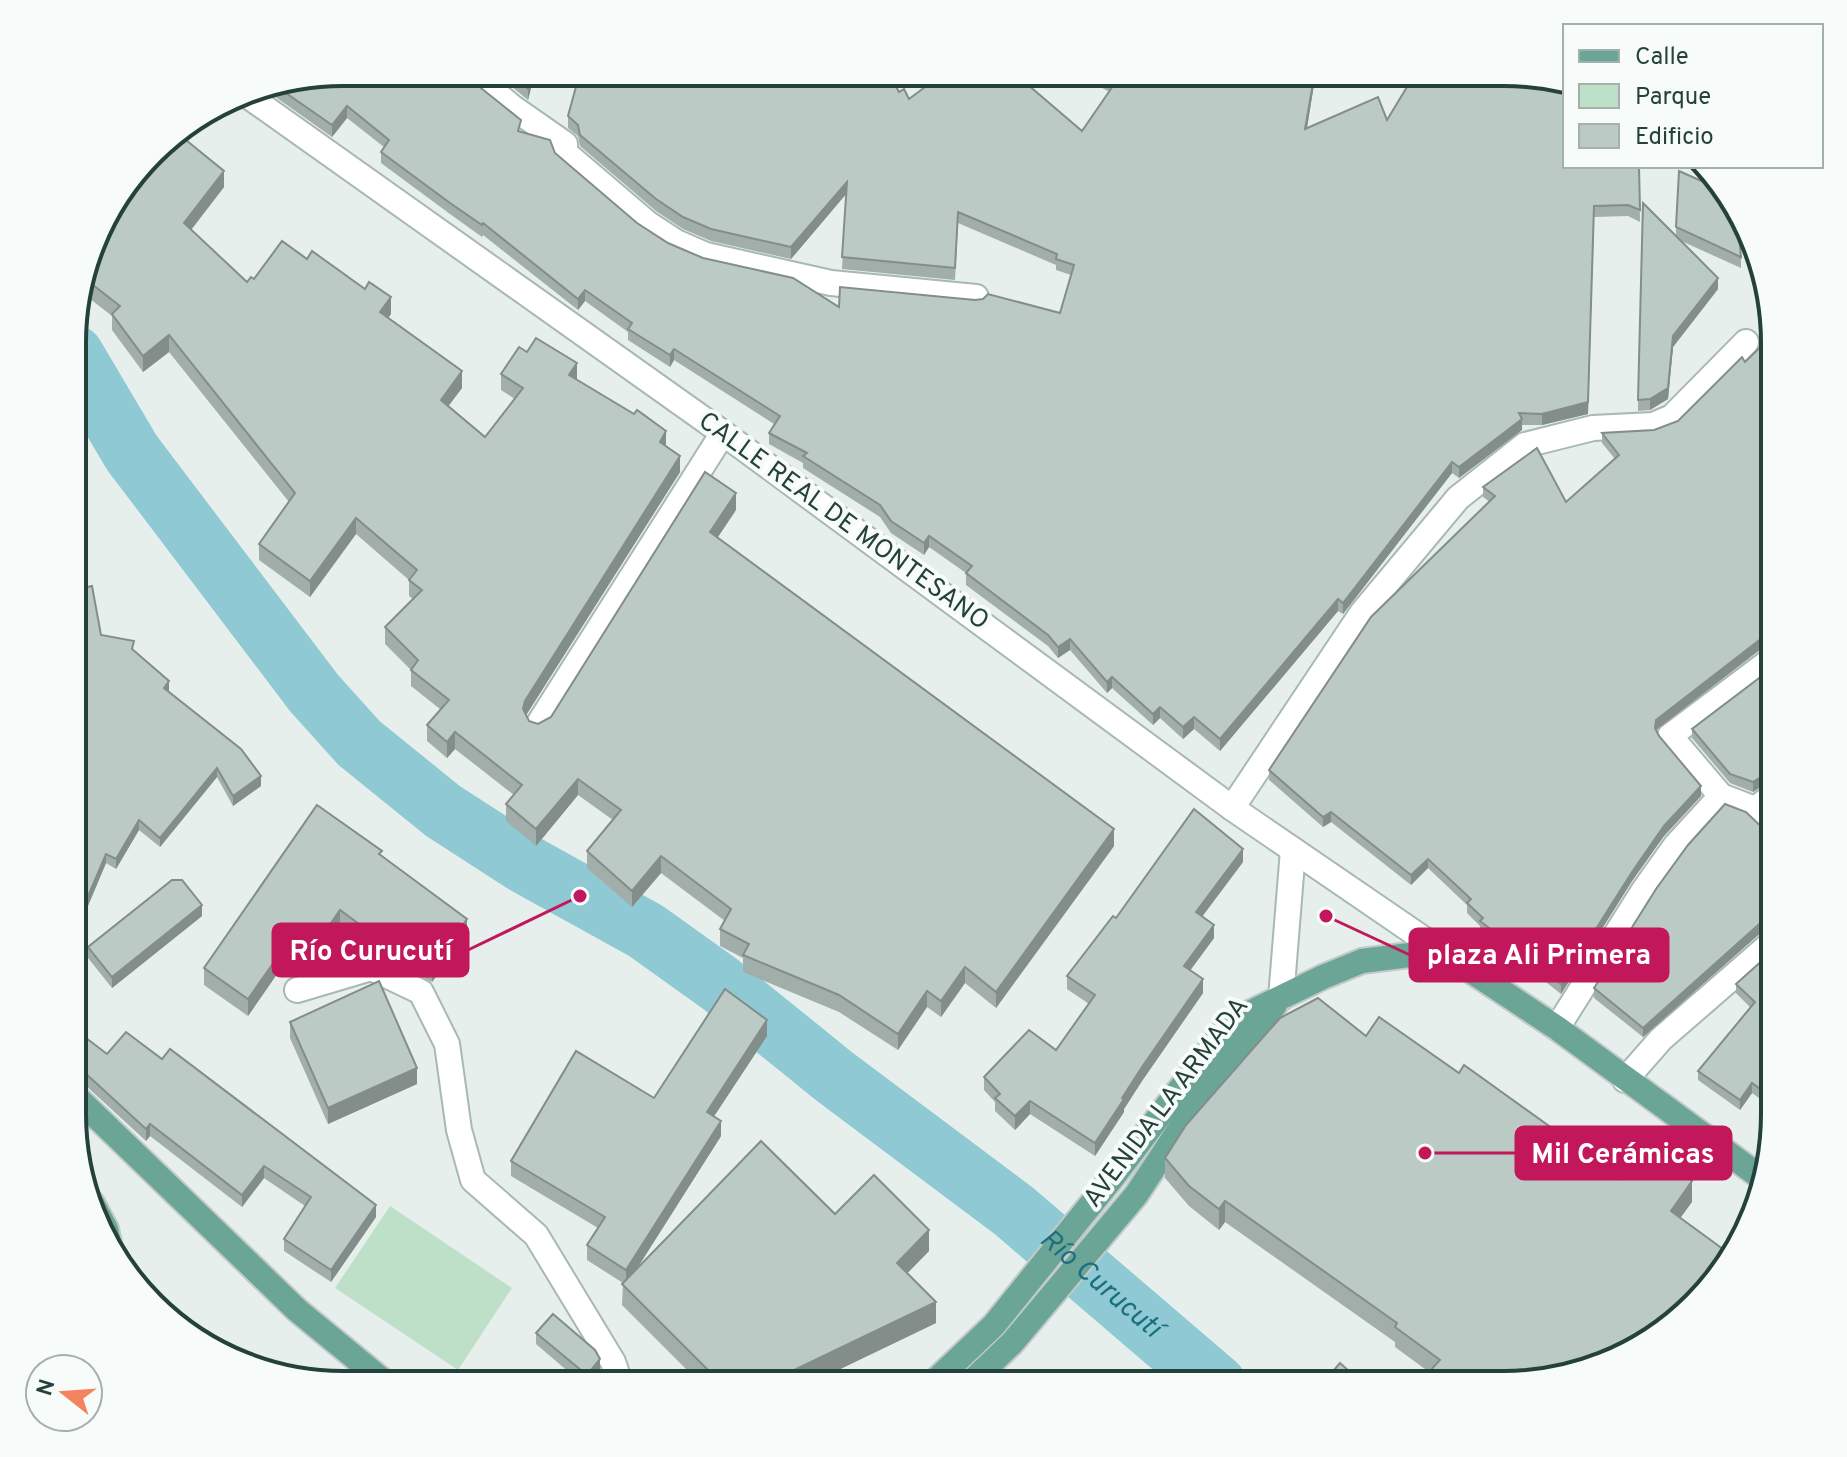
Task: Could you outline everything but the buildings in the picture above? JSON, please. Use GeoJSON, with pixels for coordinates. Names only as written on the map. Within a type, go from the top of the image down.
{"type":"FeatureCollection","features":[{"type":"Feature","properties":{"kind":"main road"},"geometry":{"type":"LineString","coordinates":[[1441,951],[1557,1028],[1754,1172]]}},
{"type":"Feature","properties":{"kind":"main road","name":"AVENIDA LA ARMADA"},"geometry":{"type":"LineString","coordinates":[[946,1371],[994,1325],[1113,1177],[1231,1022],[1362,961],[1441,951]]}},
{"type":"Feature","properties":{"kind":"main road","name":"AVENIDA LA ARMADA"},"geometry":{"type":"LineString","coordinates":[[983,1371],[1012,1343],[1136,1195],[1210,1083],[1281,998]]}},
{"type":"Feature","properties":{"kind":"main road"},"geometry":{"type":"LineString","coordinates":[[87,1107],[297,1310],[370,1370]]}},
{"type":"Feature","properties":{"kind":"street"},"geometry":{"type":"LineString","coordinates":[[487,86],[565,144],[565,153],[647,223],[676,242],[706,255],[831,283],[976,297]]}},
{"type":"Feature","properties":{"kind":"street","name":"CALLE REAL DE MONTESANO"},"geometry":{"type":"LineString","coordinates":[[256,102],[723,433],[1232,808],[1441,951]]}},
{"type":"Feature","properties":{"kind":"street"},"geometry":{"type":"LineString","coordinates":[[1232,808],[1362,613],[1458,498],[1525,445],[1593,428],[1653,425],[1672,417],[1746,342]]}},
{"type":"Feature","properties":{"kind":"street"},"geometry":{"type":"LineString","coordinates":[[538,725],[723,433]]}},
{"type":"Feature","properties":{"kind":"street"},"geometry":{"type":"LineString","coordinates":[[1760,815],[1755,809],[1721,796],[1670,736],[1761,668]]}},
{"type":"Feature","properties":{"kind":"street"},"geometry":{"type":"LineString","coordinates":[[1557,1028],[1652,878],[1676,845],[1721,796]]}},
{"type":"Feature","properties":{"kind":"street"},"geometry":{"type":"LineString","coordinates":[[1755,809],[1760,805]]}},
{"type":"Feature","properties":{"kind":"street"},"geometry":{"type":"LineString","coordinates":[[1281,998],[1293,850]]}},
{"type":"Feature","properties":{"kind":"street"},"geometry":{"type":"LineString","coordinates":[[1625,1080],[1661,1039],[1760,953]]}},
{"type":"Feature","properties":{"kind":"street"},"geometry":{"type":"LineString","coordinates":[[297,990],[371,968],[421,992],[447,1044],[459,1130],[473,1180],[536,1235],[616,1370]]}},
{"type":"Feature","properties":{"kind":"green space"},"geometry":{"type":"Polygon","coordinates":[[[390,1206],[512,1288],[458,1370],[335,1288],[390,1206]]]}},
{"type":"Feature","properties":{"kind":"waterway","name":"Río Curucutí"},"geometry":{"type":"LineString","coordinates":[[86,375],[132,453],[314,693],[359,743],[443,811],[525,864],[646,931],[720,984],[835,1077],[1014,1211],[1200,1371]]}},
{"type":"Feature","properties":{"kind":"place","name":"Río Curucutí"},"geometry":{"type":"Point","coordinates":[580,896]}},
{"type":"Feature","properties":{"kind":"place","name":"plaza Ali Primera"},"geometry":{"type":"Point","coordinates":[1326,916]}},
{"type":"Feature","properties":{"kind":"place","name":"Mil Cerámicas"},"geometry":{"type":"Point","coordinates":[1425,1153]}}]}
